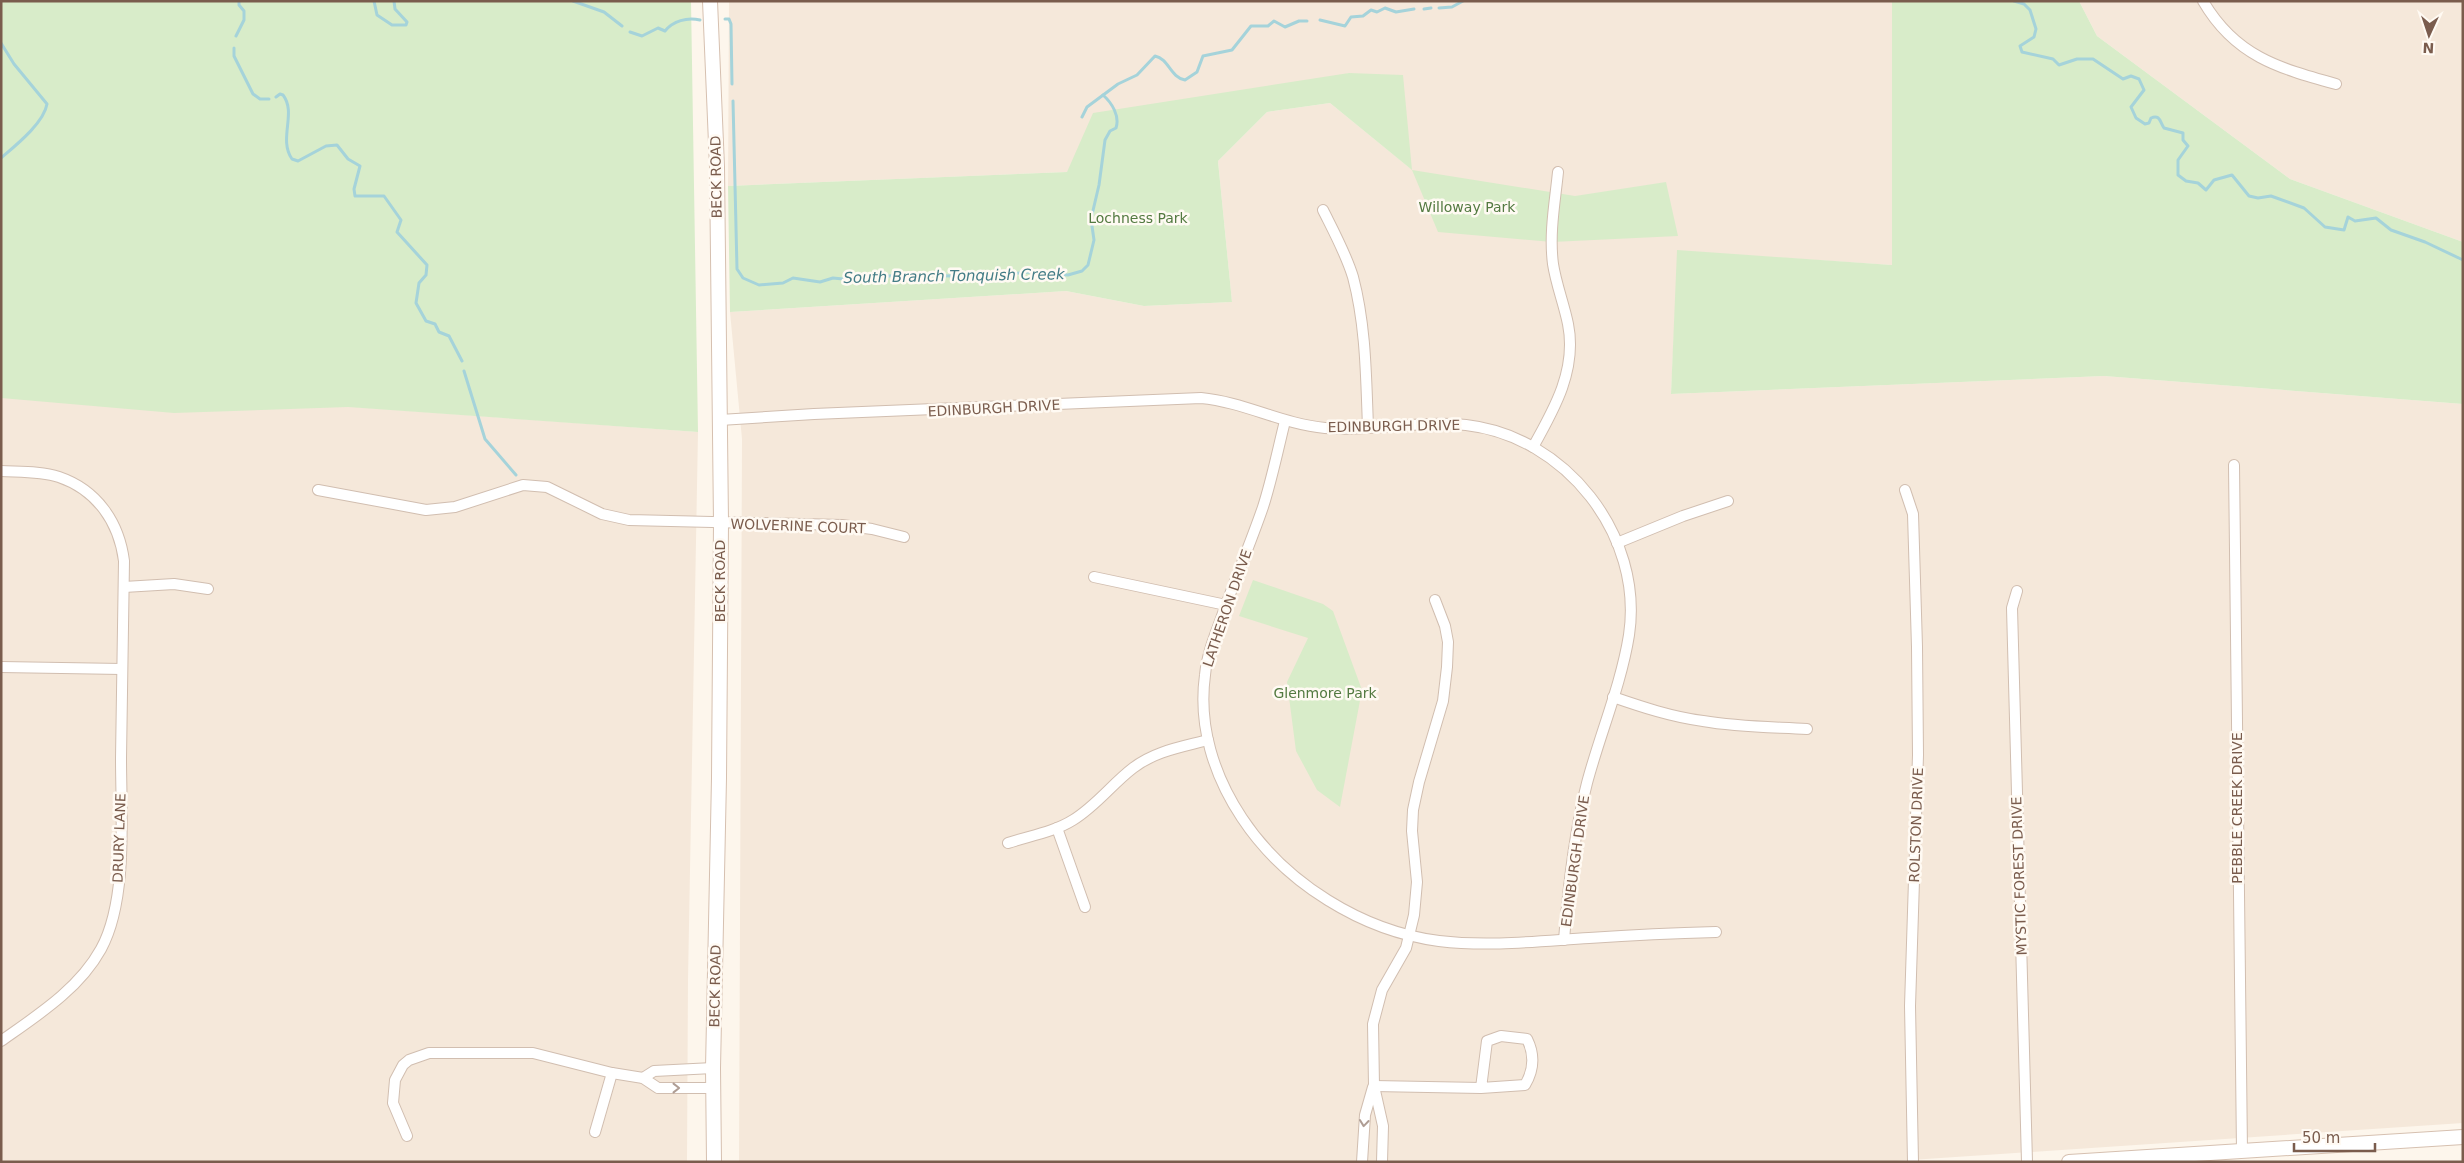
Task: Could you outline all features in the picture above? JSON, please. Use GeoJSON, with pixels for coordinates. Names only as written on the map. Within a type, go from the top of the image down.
{"type":"FeatureCollection","features":[{"type":"Feature","properties":{"kind":"main road","name":"BECK ROAD"},"geometry":{"type":"LineString","coordinates":[[710,1],[716,158],[721,522],[720,763],[713,1068],[714,1162]]}},
{"type":"Feature","properties":{"kind":"main road"},"geometry":{"type":"LineString","coordinates":[[2069,1162],[2463,1136]]}},
{"type":"Feature","properties":{"kind":"street"},"geometry":{"type":"LineString","coordinates":[[2203,1],[2219,26],[2248,52],[2286,70],[2336,84]]}},
{"type":"Feature","properties":{"kind":"street"},"geometry":{"type":"LineString","coordinates":[[1533,446],[1560,395],[1570,356],[1568,325],[1555,270],[1551,238],[1558,172]]}},
{"type":"Feature","properties":{"kind":"street"},"geometry":{"type":"LineString","coordinates":[[1323,210],[1347,260],[1360,311],[1365,347],[1368,427]]}},
{"type":"Feature","properties":{"kind":"street","name":"EDINBURGH DRIVE"},"geometry":{"type":"LineString","coordinates":[[720,420],[814,414],[1201,398],[1226,402],[1285,421],[1327,428],[1464,425],[1498,432],[1533,446],[1559,464],[1584,487],[1604,515],[1617,543],[1628,580],[1630,614],[1625,654],[1581,808],[1564,940]]}},
{"type":"Feature","properties":{"kind":"street","name":"LATHERON DRIVE"},"geometry":{"type":"LineString","coordinates":[[1285,421],[1263,506],[1211,647],[1204,676],[1203,711],[1208,740],[1219,776],[1236,808],[1256,837],[1282,865],[1310,888],[1344,909],[1410,936],[1472,944],[1716,932]]}},
{"type":"Feature","properties":{"kind":"street","name":"PEBBLE CREEK DRIVE"},"geometry":{"type":"LineString","coordinates":[[2234,465],[2242,1151]]}},
{"type":"Feature","properties":{"kind":"street","name":"DRURY LANE"},"geometry":{"type":"LineString","coordinates":[[1,471],[58,477],[89,493],[101,505],[118,531],[124,561],[120,851],[117,898],[111,926],[94,959],[74,985],[38,1015],[1,1041]]}},
{"type":"Feature","properties":{"kind":"street","name":"WOLVERINE COURT"},"geometry":{"type":"LineString","coordinates":[[318,490],[426,510],[455,507],[523,485],[547,487],[602,514],[630,520],[842,525],[872,528],[904,537]]}},
{"type":"Feature","properties":{"kind":"street","name":"ROLSTON DRIVE"},"geometry":{"type":"LineString","coordinates":[[1905,490],[1913,514],[1917,648],[1918,755],[1910,1006],[1913,1162]]}},
{"type":"Feature","properties":{"kind":"street"},"geometry":{"type":"LineString","coordinates":[[1617,543],[1683,516],[1728,501]]}},
{"type":"Feature","properties":{"kind":"street"},"geometry":{"type":"LineString","coordinates":[[1094,577],[1226,605]]}},
{"type":"Feature","properties":{"kind":"street"},"geometry":{"type":"LineString","coordinates":[[124,587],[174,584],[208,589]]}},
{"type":"Feature","properties":{"kind":"street","name":"MYSTIC FOREST DRIVE"},"geometry":{"type":"LineString","coordinates":[[2017,591],[2012,608],[2027,1162]]}},
{"type":"Feature","properties":{"kind":"street"},"geometry":{"type":"LineString","coordinates":[[1382,1162],[1383,1126],[1374,1086],[1373,1024],[1377,1004],[1410,936],[1417,882],[1412,831],[1414,810],[1419,782],[1443,701],[1447,667],[1448,642],[1445,626],[1435,600]]}},
{"type":"Feature","properties":{"kind":"street"},"geometry":{"type":"LineString","coordinates":[[1,667],[122,670]]}},
{"type":"Feature","properties":{"kind":"street"},"geometry":{"type":"LineString","coordinates":[[1613,697],[1658,712],[1700,721],[1732,725],[1807,729]]}},
{"type":"Feature","properties":{"kind":"street"},"geometry":{"type":"LineString","coordinates":[[1008,843],[1057,828],[1089,809],[1125,774],[1143,761],[1170,750],[1208,740]]}},
{"type":"Feature","properties":{"kind":"street"},"geometry":{"type":"LineString","coordinates":[[1057,828],[1085,907]]}},
{"type":"Feature","properties":{"kind":"street"},"geometry":{"type":"LineString","coordinates":[[1374,1086],[1481,1088],[1525,1085],[1532,1073],[1531,1048],[1527,1039],[1501,1036],[1487,1042],[1481,1088]]}},
{"type":"Feature","properties":{"kind":"street"},"geometry":{"type":"LineString","coordinates":[[407,1136],[393,1103],[395,1080],[409,1060],[423,1054],[533,1053],[612,1073],[643,1078],[658,1088],[713,1088]]}},
{"type":"Feature","properties":{"kind":"street"},"geometry":{"type":"LineString","coordinates":[[643,1078],[654,1071],[713,1068]]}},
{"type":"Feature","properties":{"kind":"street"},"geometry":{"type":"LineString","coordinates":[[595,1132],[612,1073]]}},
{"type":"Feature","properties":{"kind":"street"},"geometry":{"type":"LineString","coordinates":[[1362,1162],[1365,1115],[1374,1086]]}},
{"type":"Feature","properties":{"kind":"shaded area"},"geometry":{"type":"Polygon","coordinates":[[[729,1],[1892,1],[1892,265],[1678,251],[1671,394],[2104,376],[2463,404],[2463,1123],[1881,1162],[739,1162],[742,439],[730,312],[1066,291],[1144,306],[1232,302],[1218,161],[1267,112],[1330,103],[1411,169],[1349,73],[1067,172],[728,186],[729,1]]]}},
{"type":"Feature","properties":{"kind":"shaded area"},"geometry":{"type":"Polygon","coordinates":[[[2079,1],[2463,1],[2463,242],[2290,179],[2097,36],[2079,1]]]}},
{"type":"Feature","properties":{"kind":"shaded area"},"geometry":{"type":"Polygon","coordinates":[[[1,381],[698,432],[688,980],[687,1162],[1,1162],[1,381]]]}},
{"type":"Feature","properties":{"kind":"green space"},"geometry":{"type":"Polygon","coordinates":[[[1,1],[691,1],[698,432],[348,407],[174,413],[1,398],[1,1]]]}},
{"type":"Feature","properties":{"kind":"green space"},"geometry":{"type":"Polygon","coordinates":[[[1892,1],[2079,1],[2097,36],[2290,179],[2463,242],[2463,404],[2104,376],[1671,394],[1677,250],[1892,265],[1892,1]]]}},
{"type":"Feature","properties":{"kind":"green space","name":"Lochness Park"},"geometry":{"type":"Polygon","coordinates":[[[1349,73],[1403,75],[1412,170],[1330,103],[1267,112],[1218,161],[1232,302],[1144,306],[1066,291],[730,312],[728,186],[1067,172],[1093,113],[1349,73]]]}},
{"type":"Feature","properties":{"kind":"green space","name":"Willoway Park"},"geometry":{"type":"Polygon","coordinates":[[[1412,170],[1575,196],[1666,182],[1678,236],[1552,242],[1438,232],[1412,170]]]}},
{"type":"Feature","properties":{"kind":"green space","name":"Glenmore Park"},"geometry":{"type":"Polygon","coordinates":[[[1253,580],[1323,604],[1333,611],[1362,690],[1340,807],[1317,790],[1296,751],[1287,682],[1308,638],[1239,616],[1253,580]]]}},
{"type":"Feature","properties":{"kind":"waterway"},"geometry":{"type":"LineString","coordinates":[[236,36],[244,20],[244,11],[239,5],[239,1]]}},
{"type":"Feature","properties":{"kind":"waterway","name":"South Branch Tonquish Creek"},"geometry":{"type":"LineString","coordinates":[[374,1],[377,15],[392,25],[406,25],[407,22],[395,9],[394,1]]}},
{"type":"Feature","properties":{"kind":"waterway","name":"South Branch Tonquish Creek"},"geometry":{"type":"LineString","coordinates":[[573,1],[604,12],[622,26]]}},
{"type":"Feature","properties":{"kind":"waterway","name":"South Branch Tonquish Creek"},"geometry":{"type":"LineString","coordinates":[[1439,8],[1452,7],[1463,1]]}},
{"type":"Feature","properties":{"kind":"waterway","name":"South Branch Tonquish Creek"},"geometry":{"type":"LineString","coordinates":[[2014,1],[2024,4],[2030,10],[2036,29],[2034,37],[2020,46],[2022,52],[2053,59],[2059,65],[2077,59],[2093,59],[2123,79],[2131,76],[2139,79],[2144,90],[2131,107],[2136,118],[2145,124],[2149,123],[2151,118],[2156,117],[2164,128],[2183,133],[2183,140],[2188,146],[2178,160],[2178,175],[2186,181],[2198,183],[2206,190],[2214,180],[2232,175],[2249,196],[2258,198],[2271,196],[2304,208],[2325,227],[2344,230],[2348,217],[2355,221],[2376,218],[2391,230],[2425,242],[2463,260]]}},
{"type":"Feature","properties":{"kind":"waterway","name":"South Branch Tonquish Creek"},"geometry":{"type":"LineString","coordinates":[[1320,20],[1345,26],[1351,17],[1363,16],[1371,10],[1377,12],[1385,8],[1396,12],[1414,9]]}},
{"type":"Feature","properties":{"kind":"waterway","name":"South Branch Tonquish Creek"},"geometry":{"type":"LineString","coordinates":[[1424,9],[1431,8]]}},
{"type":"Feature","properties":{"kind":"waterway","name":"South Branch Tonquish Creek"},"geometry":{"type":"LineString","coordinates":[[630,32],[642,36],[658,28],[665,31],[681,21],[690,19],[700,20]]}},
{"type":"Feature","properties":{"kind":"waterway","name":"South Branch Tonquish Creek"},"geometry":{"type":"LineString","coordinates":[[725,19],[729,19],[731,24],[732,84]]}},
{"type":"Feature","properties":{"kind":"waterway","name":"South Branch Tonquish Creek"},"geometry":{"type":"LineString","coordinates":[[1082,117],[1087,107],[1118,84],[1137,75],[1155,56],[1160,58],[1176,75],[1185,80],[1197,72],[1203,56],[1232,50],[1251,26],[1268,26],[1274,21],[1285,27],[1299,21],[1307,21]]}},
{"type":"Feature","properties":{"kind":"waterway"},"geometry":{"type":"LineString","coordinates":[[1,43],[14,64],[47,104],[41,119],[21,141],[1,158]]}},
{"type":"Feature","properties":{"kind":"waterway"},"geometry":{"type":"LineString","coordinates":[[234,48],[234,56],[253,94],[260,99],[269,99]]}},
{"type":"Feature","properties":{"kind":"waterway"},"geometry":{"type":"LineString","coordinates":[[276,97],[280,94],[283,95],[287,102],[287,143],[292,159],[298,161],[326,146],[337,145],[348,159],[360,166],[354,189],[355,196],[384,196],[401,220],[397,232],[427,265],[426,275],[419,283],[416,303],[426,321],[435,324],[439,332],[449,336],[462,361]]}},
{"type":"Feature","properties":{"kind":"waterway","name":"South Branch Tonquish Creek"},"geometry":{"type":"LineString","coordinates":[[733,101],[737,269],[743,278],[759,285],[783,283],[793,278],[820,282],[833,278],[853,280],[898,275],[953,276],[972,274],[993,277],[1026,272],[1068,275],[1082,271],[1088,265],[1094,240],[1091,219],[1099,185],[1105,140],[1110,131],[1116,128],[1117,123],[1114,110],[1103,95]]}},
{"type":"Feature","properties":{"kind":"waterway"},"geometry":{"type":"LineString","coordinates":[[464,371],[485,439],[516,475]]}}]}
